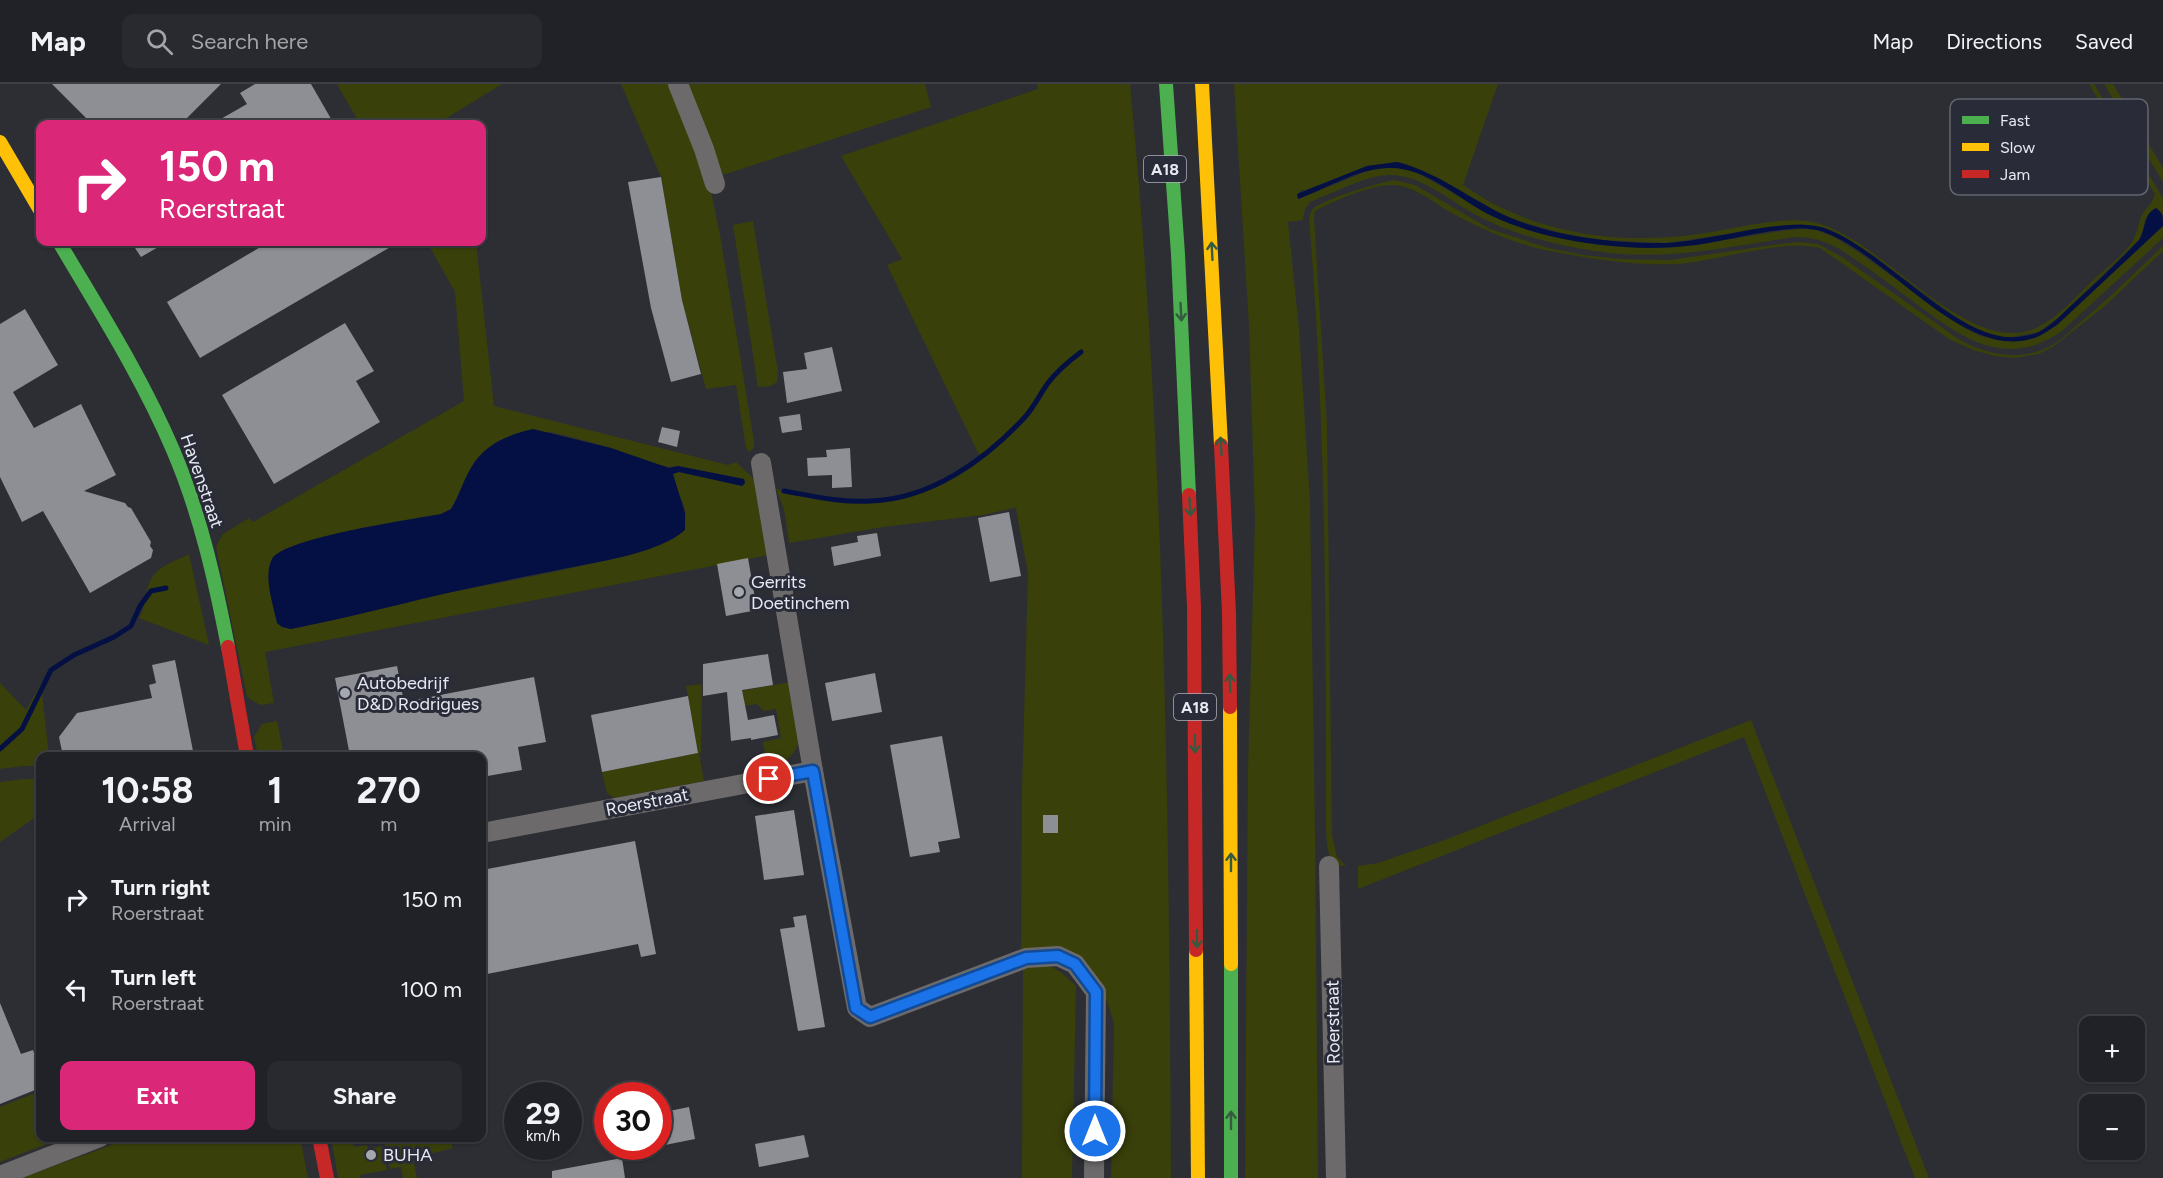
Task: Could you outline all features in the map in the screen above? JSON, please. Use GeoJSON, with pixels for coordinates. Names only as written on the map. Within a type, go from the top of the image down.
{"type":"FeatureCollection","features":[{"type":"Feature","properties":{"kind":"main road","name":"A18"},"geometry":{"type":"LineString","coordinates":[[1166,84],[1178,254],[1194,607],[1198,1178]]}},
{"type":"Feature","properties":{"kind":"main road","name":"A18"},"geometry":{"type":"LineString","coordinates":[[1202,84],[1229,624],[1231,1178]]}},
{"type":"Feature","properties":{"kind":"main road","name":"A18"},"geometry":{"type":"LineString","coordinates":[[1207,152],[1208,84]]}},
{"type":"Feature","properties":{"kind":"main road","name":"A18"},"geometry":{"type":"LineString","coordinates":[[1153,95],[1178,254]]}},
{"type":"Feature","properties":{"kind":"main road"},"geometry":{"type":"LineString","coordinates":[[0,142],[36,203]]}},
{"type":"Feature","properties":{"kind":"main road","name":"Havenstraat"},"geometry":{"type":"LineString","coordinates":[[61,246],[130,364],[166,433],[186,482],[208,554],[246,752]]}},
{"type":"Feature","properties":{"kind":"main road"},"geometry":{"type":"LineString","coordinates":[[320,1142],[327,1178]]}},
{"type":"Feature","properties":{"kind":"street"},"geometry":{"type":"LineString","coordinates":[[678,84],[704,149],[715,184]]}},
{"type":"Feature","properties":{"kind":"street"},"geometry":{"type":"LineString","coordinates":[[761,462],[856,1008],[870,1017],[1026,958],[1058,956],[1075,964],[1096,992],[1094,1178]]}},
{"type":"Feature","properties":{"kind":"street","name":"Roerstraat"},"geometry":{"type":"LineString","coordinates":[[486,832],[813,771]]}},
{"type":"Feature","properties":{"kind":"street","name":"Roerstraat"},"geometry":{"type":"LineString","coordinates":[[1329,866],[1336,1178]]}},
{"type":"Feature","properties":{"kind":"street"},"geometry":{"type":"LineString","coordinates":[[0,1176],[87,1142]]}},
{"type":"Feature","properties":{"kind":"green space"},"geometry":{"type":"Polygon","coordinates":[[[337,84],[502,84],[444,120],[358,120],[337,84]]]}},
{"type":"Feature","properties":{"kind":"green space"},"geometry":{"type":"Polygon","coordinates":[[[621,84],[673,84],[707,172],[720,235],[754,441],[754,447],[750,452],[746,448],[736,385],[706,389],[682,300],[661,177],[621,84]]]}},
{"type":"Feature","properties":{"kind":"green space"},"geometry":{"type":"Polygon","coordinates":[[[687,84],[925,84],[931,107],[723,175],[687,84]]]}},
{"type":"Feature","properties":{"kind":"green space"},"geometry":{"type":"Polygon","coordinates":[[[1037,84],[1130,84],[1142,221],[1158,494],[1169,904],[1171,1178],[1111,1178],[1114,1023],[1106,998],[1097,980],[1021,953],[1022,790],[1028,573],[1016,509],[1018,507],[983,515],[883,527],[789,543],[784,509],[776,489],[837,499],[898,498],[937,485],[980,457],[887,265],[902,259],[841,156],[1038,89],[1037,84]]]}},
{"type":"Feature","properties":{"kind":"green space"},"geometry":{"type":"Polygon","coordinates":[[[1234,84],[1498,84],[1463,185],[1497,206],[1551,226],[1576,232],[1627,238],[1679,236],[1787,220],[1813,222],[1840,232],[1868,249],[1955,313],[1983,327],[2011,333],[2038,327],[2052,318],[2128,247],[2141,217],[2155,194],[2148,182],[2148,173],[2163,198],[2163,215],[2160,211],[2145,220],[2144,231],[2139,240],[2058,318],[2038,332],[2006,338],[1974,328],[1950,313],[1873,255],[1828,229],[1801,224],[1665,243],[1602,240],[1561,233],[1522,222],[1499,213],[1397,162],[1367,166],[1303,191],[1302,189],[1298,194],[1298,199],[1370,170],[1402,168],[1420,174],[1492,216],[1522,227],[1586,243],[1695,245],[1781,231],[1816,230],[1834,237],[1861,254],[1960,325],[1980,336],[2017,341],[2057,325],[2163,226],[2163,238],[2062,331],[2040,343],[2019,348],[2000,348],[1962,335],[1840,249],[1812,239],[1795,237],[1670,254],[1620,254],[1595,251],[1565,246],[1506,229],[1478,216],[1426,185],[1403,176],[1392,175],[1361,181],[1310,202],[1305,209],[1303,220],[1288,222],[1299,329],[1310,502],[1318,1178],[1245,1178],[1248,769],[1255,520],[1249,326],[1234,84]]]}},
{"type":"Feature","properties":{"kind":"green space"},"geometry":{"type":"Polygon","coordinates":[[[2089,84],[2094,84],[2103,99],[2098,99],[2089,84]]]}},
{"type":"Feature","properties":{"kind":"green space"},"geometry":{"type":"Polygon","coordinates":[[[2104,84],[2113,84],[2122,99],[2113,99],[2104,84]]]}},
{"type":"Feature","properties":{"kind":"green space"},"geometry":{"type":"Polygon","coordinates":[[[2148,143],[2163,168],[2163,182],[2148,157],[2148,143]]]}},
{"type":"Feature","properties":{"kind":"green space"},"geometry":{"type":"Polygon","coordinates":[[[1394,180],[1415,185],[1490,229],[1548,248],[1584,255],[1620,259],[1670,260],[1798,242],[1818,244],[1842,257],[1960,340],[1980,349],[2001,354],[2033,353],[2053,344],[2100,305],[2163,246],[2163,251],[2106,305],[2054,346],[2039,354],[2014,358],[1973,350],[1949,339],[1820,248],[1786,246],[1768,248],[1677,264],[1629,263],[1597,259],[1550,251],[1514,241],[1457,216],[1418,192],[1392,185],[1342,198],[1315,211],[1327,425],[1332,835],[1337,857],[1346,866],[1332,865],[1327,845],[1326,827],[1322,447],[1309,219],[1313,209],[1321,203],[1353,191],[1394,180]]]}},
{"type":"Feature","properties":{"kind":"green space"},"geometry":{"type":"Polygon","coordinates":[[[753,221],[778,372],[777,382],[771,386],[758,387],[733,225],[753,221]]]}},
{"type":"Feature","properties":{"kind":"green space"},"geometry":{"type":"Polygon","coordinates":[[[429,246],[476,246],[494,406],[728,465],[736,462],[755,480],[769,555],[265,652],[274,703],[260,705],[247,697],[216,546],[223,534],[249,518],[253,522],[464,401],[455,292],[429,246]],[[551,432],[498,441],[475,461],[451,509],[282,627],[291,629],[348,617],[640,551],[666,542],[679,534],[684,526],[685,511],[673,474],[679,472],[742,485],[745,483],[744,479],[678,466],[653,464],[611,448],[551,432]]]}},
{"type":"Feature","properties":{"kind":"green space"},"geometry":{"type":"Polygon","coordinates":[[[189,554],[209,645],[139,618],[152,578],[167,565],[189,554]]]}},
{"type":"Feature","properties":{"kind":"green space"},"geometry":{"type":"Polygon","coordinates":[[[791,682],[800,740],[797,748],[782,763],[752,772],[750,763],[766,759],[763,742],[781,738],[776,709],[764,711],[757,704],[730,708],[728,693],[791,682]]]}},
{"type":"Feature","properties":{"kind":"green space"},"geometry":{"type":"Polygon","coordinates":[[[0,683],[26,710],[41,684],[49,752],[36,752],[36,766],[0,769],[0,683]]]}},
{"type":"Feature","properties":{"kind":"green space"},"geometry":{"type":"Polygon","coordinates":[[[702,684],[701,753],[699,753],[704,781],[614,798],[607,793],[602,772],[698,753],[686,686],[702,684]]]}},
{"type":"Feature","properties":{"kind":"green space"},"geometry":{"type":"Polygon","coordinates":[[[1751,720],[1929,1178],[1915,1178],[1744,737],[1358,889],[1358,866],[1378,863],[1442,841],[1751,720]]]}},
{"type":"Feature","properties":{"kind":"green space"},"geometry":{"type":"Polygon","coordinates":[[[277,721],[283,752],[257,752],[254,737],[262,724],[277,721]]]}},
{"type":"Feature","properties":{"kind":"green space"},"geometry":{"type":"Polygon","coordinates":[[[36,779],[36,817],[0,842],[0,782],[36,779]]]}},
{"type":"Feature","properties":{"kind":"green space"},"geometry":{"type":"Polygon","coordinates":[[[1050,966],[1076,986],[1072,1178],[1022,1178],[1023,968],[1050,966]]]}},
{"type":"Feature","properties":{"kind":"green space"},"geometry":{"type":"Polygon","coordinates":[[[36,1093],[36,1142],[52,1142],[0,1162],[0,1107],[36,1093]]]}},
{"type":"Feature","properties":{"kind":"green space"},"geometry":{"type":"Polygon","coordinates":[[[119,1142],[301,1142],[308,1178],[22,1178],[119,1142]]]}},
{"type":"Feature","properties":{"kind":"green space"},"geometry":{"type":"Polygon","coordinates":[[[332,1142],[353,1142],[354,1147],[367,1145],[368,1149],[382,1146],[387,1170],[360,1175],[360,1178],[338,1178],[332,1142]]]}},
{"type":"Feature","properties":{"kind":"green space"},"geometry":{"type":"Polygon","coordinates":[[[384,1142],[451,1142],[453,1148],[413,1158],[417,1178],[403,1178],[401,1167],[390,1169],[384,1142]]]}},
{"type":"Feature","properties":{"kind":"shaded area"},"geometry":{"type":"Polygon","coordinates":[[[1397,162],[1437,177],[1516,220],[1556,232],[1600,240],[1662,243],[1791,225],[1811,225],[1827,229],[1873,256],[1946,311],[1971,326],[1995,335],[2017,337],[2039,332],[2062,315],[2139,240],[2149,214],[2156,208],[2162,216],[2163,226],[2057,325],[2037,337],[2009,341],[1981,335],[1953,321],[1870,258],[1843,241],[1817,230],[1791,229],[1696,245],[1669,247],[1633,248],[1590,244],[1556,238],[1507,223],[1429,178],[1415,172],[1387,168],[1364,172],[1298,199],[1297,194],[1367,166],[1397,162]]]}},
{"type":"Feature","properties":{"kind":"shaded area"},"geometry":{"type":"Polygon","coordinates":[[[533,429],[611,448],[669,468],[678,466],[744,479],[745,483],[742,486],[679,472],[673,474],[685,513],[685,530],[674,538],[647,550],[291,629],[277,623],[268,574],[272,559],[281,551],[350,530],[441,514],[451,509],[479,456],[508,437],[533,429]]]}},
{"type":"Feature","properties":{"kind":"building"},"geometry":{"type":"Polygon","coordinates":[[[52,84],[221,84],[185,120],[88,120],[52,84]]]}},
{"type":"Feature","properties":{"kind":"building"},"geometry":{"type":"Polygon","coordinates":[[[255,84],[311,84],[332,120],[219,120],[247,104],[240,93],[255,84]]]}},
{"type":"Feature","properties":{"kind":"building"},"geometry":{"type":"Polygon","coordinates":[[[661,177],[682,300],[701,374],[671,382],[651,308],[628,182],[661,177]]]}},
{"type":"Feature","properties":{"kind":"building"},"geometry":{"type":"Polygon","coordinates":[[[134,246],[160,246],[141,257],[134,246]]]}},
{"type":"Feature","properties":{"kind":"building"},"geometry":{"type":"Polygon","coordinates":[[[262,246],[392,246],[200,358],[167,302],[262,246]]]}},
{"type":"Feature","properties":{"kind":"building"},"geometry":{"type":"Polygon","coordinates":[[[25,309],[58,365],[13,392],[34,428],[81,404],[116,475],[84,491],[125,503],[131,508],[151,542],[150,546],[153,550],[151,558],[90,593],[43,511],[22,522],[0,477],[0,324],[25,309]]]}},
{"type":"Feature","properties":{"kind":"building"},"geometry":{"type":"Polygon","coordinates":[[[345,323],[374,371],[356,381],[380,422],[274,484],[222,395],[345,323]]]}},
{"type":"Feature","properties":{"kind":"building"},"geometry":{"type":"Polygon","coordinates":[[[832,347],[842,391],[787,403],[783,372],[807,369],[804,353],[832,347]]]}},
{"type":"Feature","properties":{"kind":"building"},"geometry":{"type":"Polygon","coordinates":[[[800,414],[802,430],[782,433],[779,417],[800,414]]]}},
{"type":"Feature","properties":{"kind":"building"},"geometry":{"type":"Polygon","coordinates":[[[662,427],[680,431],[677,447],[658,442],[662,427]]]}},
{"type":"Feature","properties":{"kind":"building"},"geometry":{"type":"Polygon","coordinates":[[[850,448],[852,487],[832,488],[832,475],[808,476],[807,458],[827,457],[826,450],[850,448]]]}},
{"type":"Feature","properties":{"kind":"building"},"geometry":{"type":"Polygon","coordinates":[[[1009,512],[1021,576],[990,582],[978,518],[1009,512]]]}},
{"type":"Feature","properties":{"kind":"building"},"geometry":{"type":"Polygon","coordinates":[[[877,533],[881,556],[834,566],[831,547],[858,542],[857,536],[877,533]]]}},
{"type":"Feature","properties":{"kind":"building"},"geometry":{"type":"Polygon","coordinates":[[[748,558],[757,610],[726,616],[717,564],[748,558]]]}},
{"type":"Feature","properties":{"kind":"building"},"geometry":{"type":"Polygon","coordinates":[[[768,654],[773,685],[742,690],[748,720],[774,715],[778,735],[731,741],[727,692],[703,696],[703,664],[768,654]]]}},
{"type":"Feature","properties":{"kind":"building"},"geometry":{"type":"Polygon","coordinates":[[[175,660],[193,752],[62,752],[59,737],[77,713],[152,698],[149,685],[156,683],[152,665],[175,660]]]}},
{"type":"Feature","properties":{"kind":"building"},"geometry":{"type":"Polygon","coordinates":[[[397,666],[404,702],[534,677],[546,742],[518,747],[522,770],[486,776],[486,752],[349,752],[335,678],[397,666]]]}},
{"type":"Feature","properties":{"kind":"building"},"geometry":{"type":"Polygon","coordinates":[[[875,673],[882,712],[832,721],[825,683],[875,673]]]}},
{"type":"Feature","properties":{"kind":"building"},"geometry":{"type":"Polygon","coordinates":[[[688,696],[698,753],[602,772],[591,715],[688,696]]]}},
{"type":"Feature","properties":{"kind":"building"},"geometry":{"type":"Polygon","coordinates":[[[942,736],[960,838],[938,842],[940,852],[910,857],[890,745],[942,736]]]}},
{"type":"Feature","properties":{"kind":"building"},"geometry":{"type":"Polygon","coordinates":[[[794,810],[804,875],[764,880],[755,816],[794,810]]]}},
{"type":"Feature","properties":{"kind":"building"},"geometry":{"type":"Polygon","coordinates":[[[1043,815],[1058,815],[1058,833],[1043,833],[1043,815]]]}},
{"type":"Feature","properties":{"kind":"building"},"geometry":{"type":"Polygon","coordinates":[[[635,841],[656,954],[641,957],[638,944],[486,974],[486,869],[635,841]]]}},
{"type":"Feature","properties":{"kind":"building"},"geometry":{"type":"Polygon","coordinates":[[[806,915],[825,1027],[798,1031],[780,929],[795,927],[793,917],[806,915]]]}},
{"type":"Feature","properties":{"kind":"building"},"geometry":{"type":"Polygon","coordinates":[[[0,1003],[21,1054],[33,1050],[36,1059],[36,1090],[0,1104],[0,1003]]]}},
{"type":"Feature","properties":{"kind":"building"},"geometry":{"type":"Polygon","coordinates":[[[689,1107],[695,1139],[672,1144],[672,1110],[689,1107]]]}},
{"type":"Feature","properties":{"kind":"building"},"geometry":{"type":"Polygon","coordinates":[[[804,1135],[809,1157],[759,1167],[755,1144],[804,1135]]]}},
{"type":"Feature","properties":{"kind":"building"},"geometry":{"type":"Polygon","coordinates":[[[622,1160],[625,1178],[552,1178],[552,1171],[622,1160]]]}},
{"type":"Feature","properties":{"kind":"waterway"},"geometry":{"type":"LineString","coordinates":[[784,491],[838,500],[871,501],[893,499],[936,485],[975,462],[993,448],[1028,413],[1045,387],[1063,366],[1081,352]]}},
{"type":"Feature","properties":{"kind":"waterway"},"geometry":{"type":"LineString","coordinates":[[0,749],[22,729],[51,670],[74,655],[114,637],[131,626],[140,606],[151,591],[166,588]]}},
{"type":"Feature","properties":{"kind":"traffic: fast"},"geometry":{"type":"LineString","coordinates":[[1166,84],[1178,254],[1189,495]]}},
{"type":"Feature","properties":{"kind":"traffic: fast"},"geometry":{"type":"LineString","coordinates":[[61,246],[134,370],[161,423],[183,474],[206,547],[228,647]]}},
{"type":"Feature","properties":{"kind":"traffic: fast"},"geometry":{"type":"LineString","coordinates":[[1231,964],[1231,1178]]}},
{"type":"Feature","properties":{"kind":"traffic: slow"},"geometry":{"type":"LineString","coordinates":[[1202,84],[1221,445]]}},
{"type":"Feature","properties":{"kind":"traffic: slow"},"geometry":{"type":"LineString","coordinates":[[0,142],[36,203]]}},
{"type":"Feature","properties":{"kind":"traffic: slow"},"geometry":{"type":"LineString","coordinates":[[1230,707],[1231,964]]}},
{"type":"Feature","properties":{"kind":"traffic: slow"},"geometry":{"type":"LineString","coordinates":[[1196,950],[1198,1178]]}},
{"type":"Feature","properties":{"kind":"traffic: jam"},"geometry":{"type":"LineString","coordinates":[[1221,445],[1229,613],[1230,707]]}},
{"type":"Feature","properties":{"kind":"traffic: jam"},"geometry":{"type":"LineString","coordinates":[[1189,495],[1194,607],[1196,950]]}},
{"type":"Feature","properties":{"kind":"traffic: jam"},"geometry":{"type":"LineString","coordinates":[[228,647],[246,752]]}},
{"type":"Feature","properties":{"kind":"traffic: jam"},"geometry":{"type":"LineString","coordinates":[[320,1142],[327,1178]]}},
{"type":"Feature","properties":{"kind":"place","name":"Gerrits Doetinchem"},"geometry":{"type":"Point","coordinates":[739,592]}},
{"type":"Feature","properties":{"kind":"place","name":"Autobedrijf D&D Rodrigues"},"geometry":{"type":"Point","coordinates":[345,693]}},
{"type":"Feature","properties":{"kind":"place","name":"BUHA"},"geometry":{"type":"Point","coordinates":[371,1155]}},
{"type":"Feature","properties":{"kind":"route"},"geometry":{"type":"LineString","coordinates":[[769,779],[813,771],[856,1008],[870,1017],[1026,958],[1058,956],[1075,964],[1096,992],[1095,1131]]}}]}
